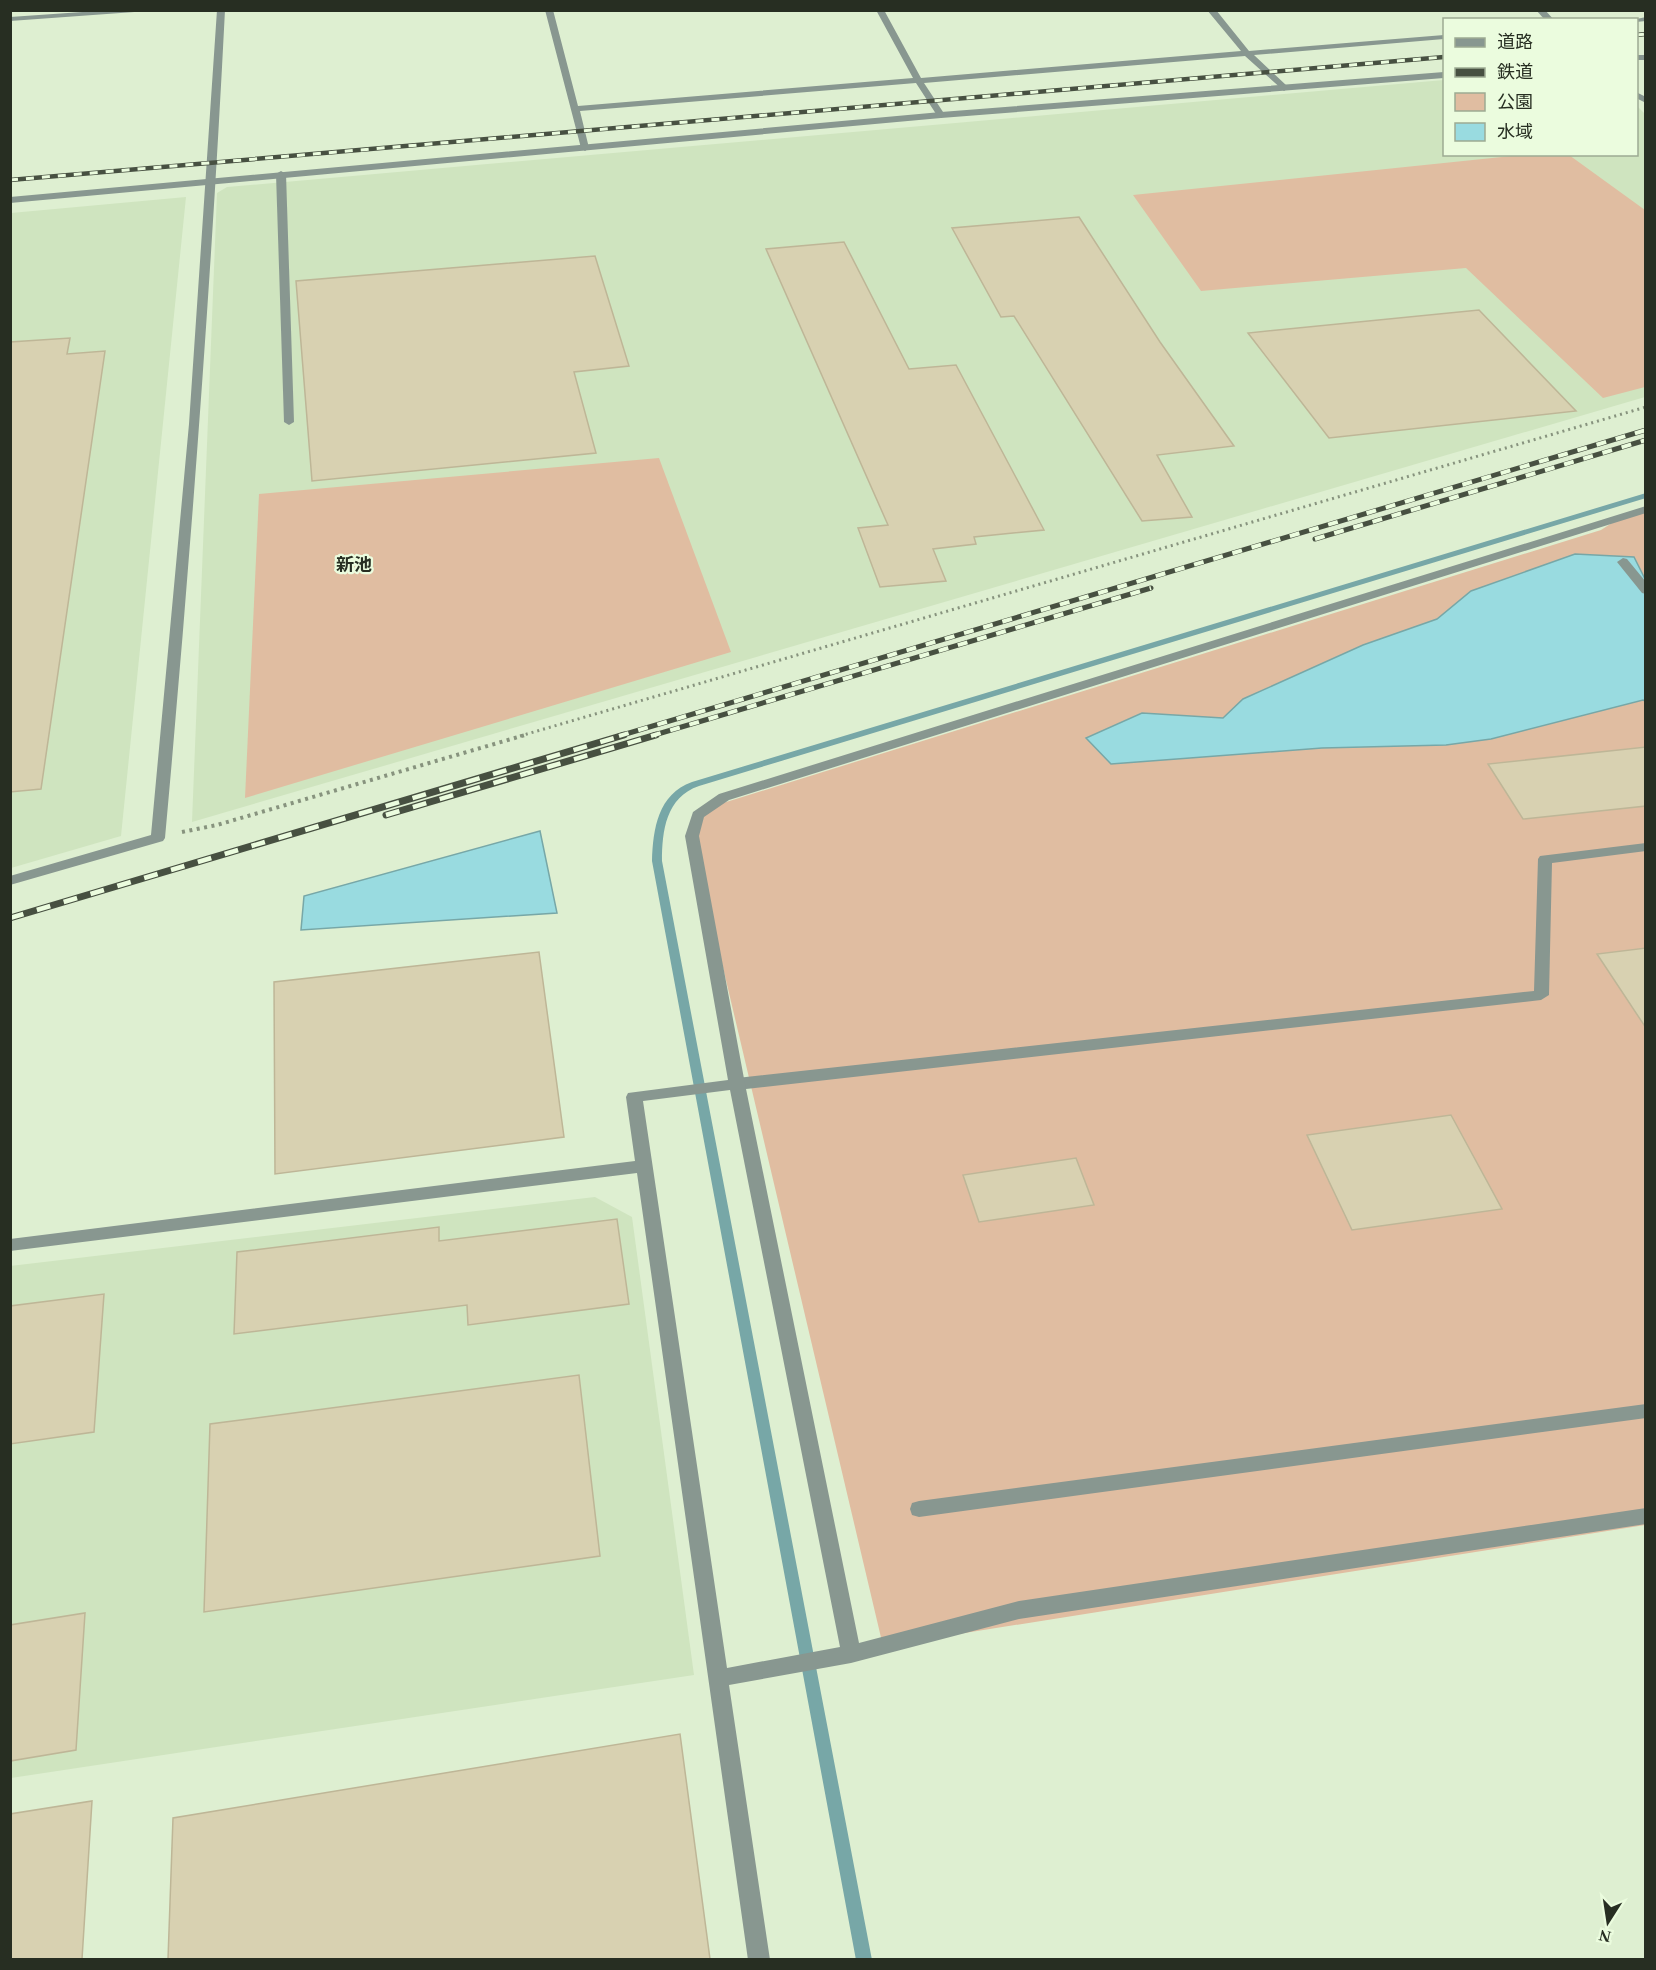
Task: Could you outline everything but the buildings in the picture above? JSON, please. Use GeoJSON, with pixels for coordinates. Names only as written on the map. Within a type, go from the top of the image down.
{"type":"FeatureCollection","features":[{"type":"Feature","properties":{"kind":"street"},"geometry":{"type":"LineString","coordinates":[[10,19],[158,10]]}},
{"type":"Feature","properties":{"kind":"street"},"geometry":{"type":"LineString","coordinates":[[10,881],[158,838],[190,487],[213,180],[221,10]]}},
{"type":"Feature","properties":{"kind":"street"},"geometry":{"type":"LineString","coordinates":[[549,10],[585,148]]}},
{"type":"Feature","properties":{"kind":"street"},"geometry":{"type":"LineString","coordinates":[[880,10],[919,82],[941,115]]}},
{"type":"Feature","properties":{"kind":"street"},"geometry":{"type":"LineString","coordinates":[[1211,10],[1247,53],[1284,88]]}},
{"type":"Feature","properties":{"kind":"street"},"geometry":{"type":"LineString","coordinates":[[573,109],[1443,37]]}},
{"type":"Feature","properties":{"kind":"street"},"geometry":{"type":"LineString","coordinates":[[10,200],[941,115],[1443,75]]}},
{"type":"Feature","properties":{"kind":"street"},"geometry":{"type":"LineString","coordinates":[[281,174],[289,422]]}},
{"type":"Feature","properties":{"kind":"street"},"geometry":{"type":"LineString","coordinates":[[851,1654],[737,1084],[692,836],[698,815],[724,796],[1646,509]]}},
{"type":"Feature","properties":{"kind":"street"},"geometry":{"type":"LineString","coordinates":[[1623,562],[1646,590]]}},
{"type":"Feature","properties":{"kind":"street"},"geometry":{"type":"LineString","coordinates":[[759,1959],[634,1097],[1541,995],[1545,859],[1646,847]]}},
{"type":"Feature","properties":{"kind":"street"},"geometry":{"type":"LineString","coordinates":[[10,1245],[644,1166]]}},
{"type":"Feature","properties":{"kind":"street"},"geometry":{"type":"LineString","coordinates":[[919,1509],[1646,1411]]}},
{"type":"Feature","properties":{"kind":"street"},"geometry":{"type":"LineString","coordinates":[[718,1678],[851,1654],[1019,1610],[1646,1516]]}},
{"type":"Feature","properties":{"kind":"path"},"geometry":{"type":"LineString","coordinates":[[158,838],[229,821],[1646,407]]}},
{"type":"Feature","properties":{"kind":"shaded area"},"geometry":{"type":"Polygon","coordinates":[[[1443,80],[1443,156],[1638,156],[1638,107],[1645,114],[1645,397],[192,822],[217,193],[227,187],[1443,80]]]}},
{"type":"Feature","properties":{"kind":"shaded area"},"geometry":{"type":"Polygon","coordinates":[[[186,197],[121,836],[11,868],[11,213],[186,197]]]}},
{"type":"Feature","properties":{"kind":"shaded area"},"geometry":{"type":"Polygon","coordinates":[[[595,1197],[632,1217],[694,1675],[11,1778],[10,1266],[595,1197]]]}},
{"type":"Feature","properties":{"kind":"green space"},"geometry":{"type":"Polygon","coordinates":[[[1513,156],[1570,156],[1645,210],[1645,387],[1603,398],[1466,268],[1201,291],[1133,195],[1513,156]]]}},
{"type":"Feature","properties":{"kind":"green space"},"geometry":{"type":"Polygon","coordinates":[[[659,458],[731,652],[245,798],[259,494],[659,458]]]}},
{"type":"Feature","properties":{"kind":"green space"},"geometry":{"type":"Polygon","coordinates":[[[1645,509],[1645,1525],[883,1646],[692,836],[707,808],[1601,530],[1626,514],[1645,509]]]}},
{"type":"Feature","properties":{"kind":"water"},"geometry":{"type":"Polygon","coordinates":[[[1575,554],[1634,557],[1645,579],[1645,701],[1491,739],[1446,745],[1322,748],[1111,764],[1086,738],[1142,713],[1223,718],[1243,699],[1363,645],[1437,619],[1471,591],[1575,554]]]}},
{"type":"Feature","properties":{"kind":"water"},"geometry":{"type":"Polygon","coordinates":[[[540,831],[557,913],[301,930],[304,896],[540,831]]]}},
{"type":"Feature","properties":{"kind":"waterway"},"geometry":{"type":"LineString","coordinates":[[864,1960],[657,861],[659,833],[668,805],[680,791],[695,784],[1646,495]]}},
{"type":"Feature","properties":{"kind":"railway"},"geometry":{"type":"LineString","coordinates":[[1638,35],[1646,34]]}},
{"type":"Feature","properties":{"kind":"railway"},"geometry":{"type":"LineString","coordinates":[[10,180],[1443,57]]}},
{"type":"Feature","properties":{"kind":"railway"},"geometry":{"type":"LineString","coordinates":[[619,736],[1646,430]]}},
{"type":"Feature","properties":{"kind":"railway"},"geometry":{"type":"LineString","coordinates":[[1315,539],[1646,440]]}},
{"type":"Feature","properties":{"kind":"railway"},"geometry":{"type":"LineString","coordinates":[[651,736],[1151,588]]}},
{"type":"Feature","properties":{"kind":"railway"},"geometry":{"type":"LineString","coordinates":[[10,918],[624,735]]}},
{"type":"Feature","properties":{"kind":"railway"},"geometry":{"type":"LineString","coordinates":[[386,815],[656,735]]}},
{"type":"Feature","properties":{"kind":"district","name":"新池"},"geometry":{"type":"Point","coordinates":[354,565]}}]}
